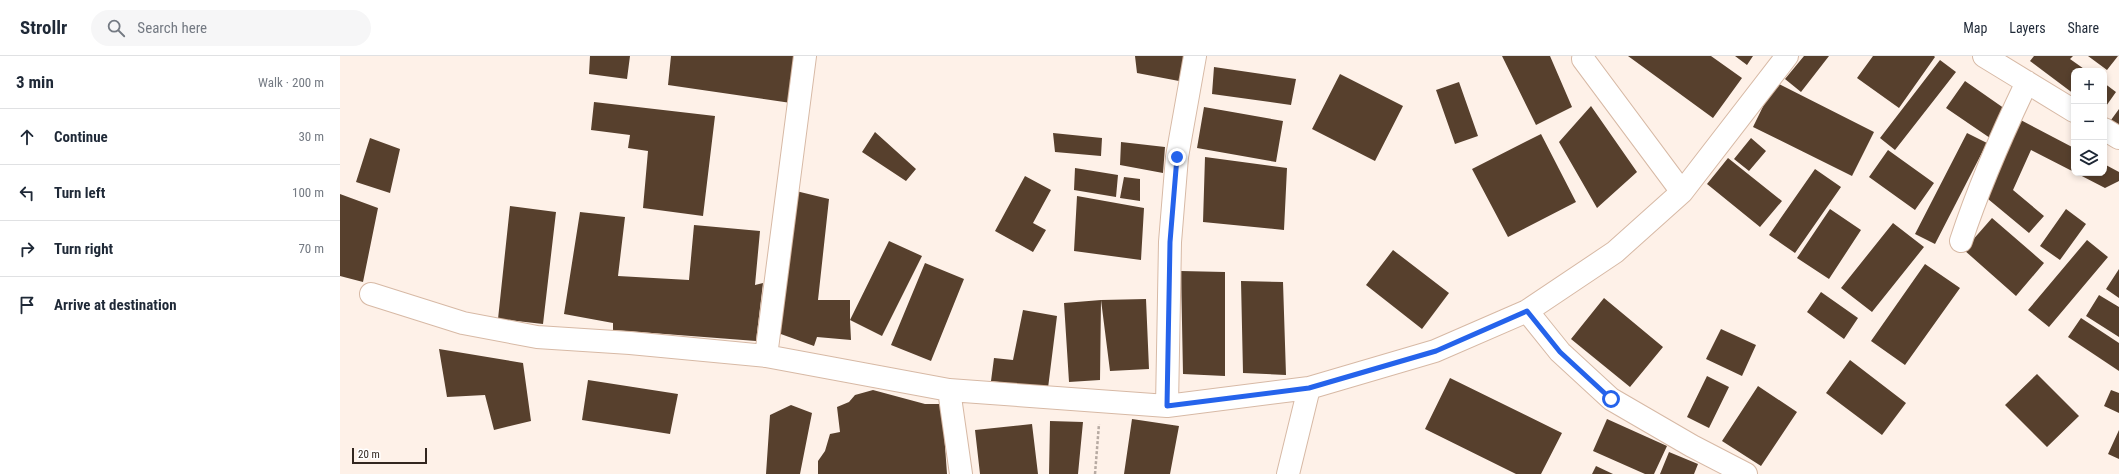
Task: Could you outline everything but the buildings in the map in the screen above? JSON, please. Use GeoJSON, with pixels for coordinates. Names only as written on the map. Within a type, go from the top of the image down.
{"type":"FeatureCollection","features":[{"type":"Feature","properties":{"kind":"street"},"geometry":{"type":"LineString","coordinates":[[766,356],[805,56]]}},
{"type":"Feature","properties":{"kind":"street"},"geometry":{"type":"LineString","coordinates":[[1167,406],[1170,234],[1177,157],[1195,56]]}},
{"type":"Feature","properties":{"kind":"street"},"geometry":{"type":"LineString","coordinates":[[371,294],[463,323],[537,337],[630,343],[766,356],[949,390],[1167,406],[1309,388],[1436,351],[1527,311],[1615,252],[1682,192],[1787,56]]}},
{"type":"Feature","properties":{"kind":"street"},"geometry":{"type":"LineString","coordinates":[[1985,56],[2071,109]]}},
{"type":"Feature","properties":{"kind":"street"},"geometry":{"type":"LineString","coordinates":[[1583,59],[1682,192]]}},
{"type":"Feature","properties":{"kind":"street"},"geometry":{"type":"LineString","coordinates":[[1961,241],[1972,208],[2001,137],[2027,82]]}},
{"type":"Feature","properties":{"kind":"street"},"geometry":{"type":"LineString","coordinates":[[2107,131],[2119,138]]}},
{"type":"Feature","properties":{"kind":"street"},"geometry":{"type":"LineString","coordinates":[[1527,311],[1560,352],[1611,399],[1692,446],[1746,474]]}},
{"type":"Feature","properties":{"kind":"street"},"geometry":{"type":"LineString","coordinates":[[1288,474],[1309,388]]}},
{"type":"Feature","properties":{"kind":"street"},"geometry":{"type":"LineString","coordinates":[[949,390],[961,474]]}},
{"type":"Feature","properties":{"kind":"path"},"geometry":{"type":"LineString","coordinates":[[1095,474],[1102,401]]}},
{"type":"Feature","properties":{"kind":"route"},"geometry":{"type":"LineString","coordinates":[[1177,157],[1170,242],[1167,406],[1309,388],[1436,351],[1527,311],[1560,352],[1611,399]]}}]}
